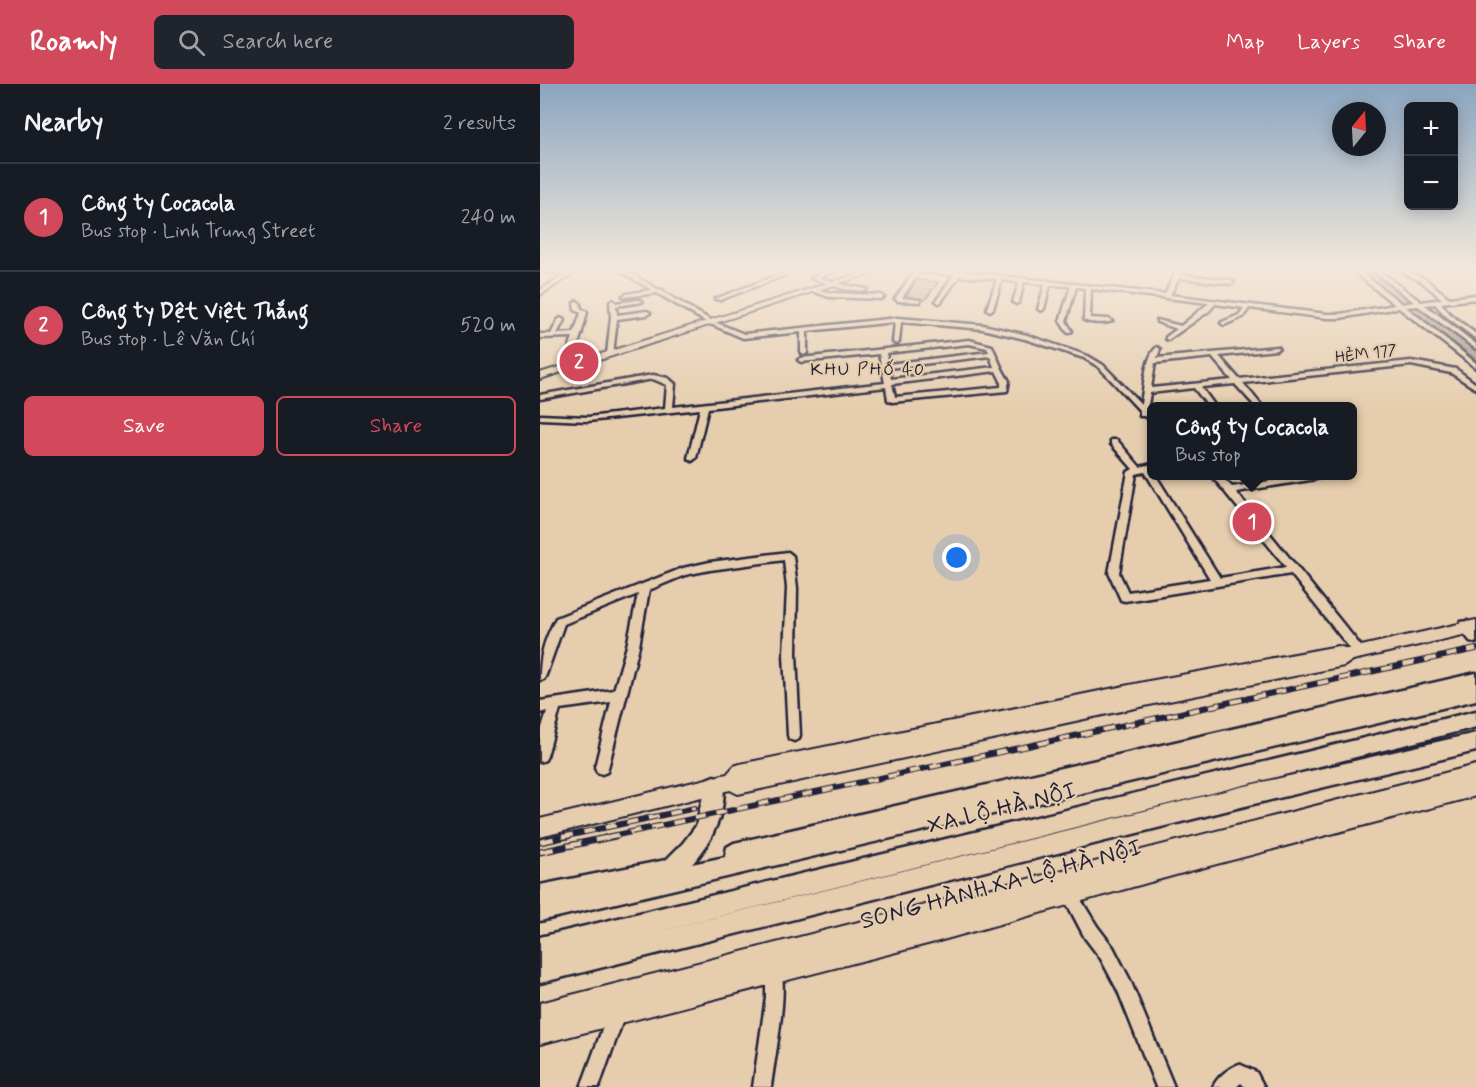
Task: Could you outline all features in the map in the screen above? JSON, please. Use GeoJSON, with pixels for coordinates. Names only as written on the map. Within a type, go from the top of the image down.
{"type":"FeatureCollection","features":[{"type":"Feature","properties":{"kind":"highway","name":"XA LỘ HÀ NỘI"},"geometry":{"type":"LineString","coordinates":[[540,896],[671,869],[1476,680]]}},
{"type":"Feature","properties":{"kind":"highway","name":"XA LỘ HÀ NỘI"},"geometry":{"type":"LineString","coordinates":[[540,910],[1476,692]]}},
{"type":"Feature","properties":{"kind":"highway","name":"XA LỘ HÀ NỘI"},"geometry":{"type":"LineString","coordinates":[[540,949],[1476,719]]}},
{"type":"Feature","properties":{"kind":"highway"},"geometry":{"type":"LineString","coordinates":[[540,971],[701,933],[1303,780],[1476,742]]}},
{"type":"Feature","properties":{"kind":"highway"},"geometry":{"type":"LineString","coordinates":[[671,869],[699,842],[708,826],[723,783]]}},
{"type":"Feature","properties":{"kind":"highway"},"geometry":{"type":"LineString","coordinates":[[600,896],[624,879]]}},
{"type":"Feature","properties":{"kind":"main road"},"geometry":{"type":"LineString","coordinates":[[540,376],[730,316]]}},
{"type":"Feature","properties":{"kind":"main road"},"geometry":{"type":"LineString","coordinates":[[540,828],[723,783],[738,785],[1154,697],[1344,660],[1354,654],[1473,630]]}},
{"type":"Feature","properties":{"kind":"main road","name":"SONG HÀNH XA LỘ HÀ NỘI"},"geometry":{"type":"LineString","coordinates":[[540,1033],[616,1014],[775,964],[1476,774]]}},
{"type":"Feature","properties":{"kind":"main road","name":"SONG HÀNH XA LỘ HÀ NỘI"},"geometry":{"type":"LineString","coordinates":[[540,1014],[775,964],[1070,895],[1257,843],[1476,787]]}},
{"type":"Feature","properties":{"kind":"street"},"geometry":{"type":"LineString","coordinates":[[566,368],[583,316]]}},
{"type":"Feature","properties":{"kind":"street"},"geometry":{"type":"LineString","coordinates":[[610,354],[614,318],[628,316]]}},
{"type":"Feature","properties":{"kind":"street"},"geometry":{"type":"LineString","coordinates":[[700,316],[743,336],[898,320],[995,329],[1086,357],[1107,372],[1147,417]]}},
{"type":"Feature","properties":{"kind":"street"},"geometry":{"type":"LineString","coordinates":[[1065,316],[1064,321],[1069,331]]}},
{"type":"Feature","properties":{"kind":"street"},"geometry":{"type":"LineString","coordinates":[[1087,316],[1087,320],[1109,321]]}},
{"type":"Feature","properties":{"kind":"street"},"geometry":{"type":"LineString","coordinates":[[1167,338],[1199,316]]}},
{"type":"Feature","properties":{"kind":"street"},"geometry":{"type":"LineString","coordinates":[[1224,323],[1241,316]]}},
{"type":"Feature","properties":{"kind":"street"},"geometry":{"type":"LineString","coordinates":[[1414,316],[1476,366]]}},
{"type":"Feature","properties":{"kind":"street"},"geometry":{"type":"LineString","coordinates":[[1435,316],[1476,347]]}},
{"type":"Feature","properties":{"kind":"street"},"geometry":{"type":"LineString","coordinates":[[1452,316],[1476,338]]}},
{"type":"Feature","properties":{"kind":"street"},"geometry":{"type":"LineString","coordinates":[[553,336],[561,320]]}},
{"type":"Feature","properties":{"kind":"street"},"geometry":{"type":"LineString","coordinates":[[896,342],[898,320]]}},
{"type":"Feature","properties":{"kind":"street"},"geometry":{"type":"LineString","coordinates":[[1159,321],[1182,328]]}},
{"type":"Feature","properties":{"kind":"street"},"geometry":{"type":"LineString","coordinates":[[804,331],[802,356],[969,342],[990,347],[1005,381],[1004,389],[892,400],[882,351]]}},
{"type":"Feature","properties":{"kind":"street"},"geometry":{"type":"LineString","coordinates":[[540,336],[578,335]]}},
{"type":"Feature","properties":{"kind":"street"},"geometry":{"type":"LineString","coordinates":[[1152,361],[1276,348]]}},
{"type":"Feature","properties":{"kind":"street"},"geometry":{"type":"LineString","coordinates":[[1143,414],[1152,361],[1157,349]]}},
{"type":"Feature","properties":{"kind":"street"},"geometry":{"type":"LineString","coordinates":[[885,366],[992,354]]}},
{"type":"Feature","properties":{"kind":"street"},"geometry":{"type":"LineString","coordinates":[[1214,355],[1255,402]]}},
{"type":"Feature","properties":{"kind":"street","name":"HẺM 177"},"geometry":{"type":"LineString","coordinates":[[1147,391],[1411,363],[1453,371],[1476,387]]}},
{"type":"Feature","properties":{"kind":"street"},"geometry":{"type":"LineString","coordinates":[[540,417],[588,419],[998,369]]}},
{"type":"Feature","properties":{"kind":"street"},"geometry":{"type":"LineString","coordinates":[[540,397],[652,377],[671,384],[669,409]]}},
{"type":"Feature","properties":{"kind":"street"},"geometry":{"type":"LineString","coordinates":[[1196,386],[1209,402]]}},
{"type":"Feature","properties":{"kind":"street"},"geometry":{"type":"LineString","coordinates":[[692,458],[705,405]]}},
{"type":"Feature","properties":{"kind":"street"},"geometry":{"type":"LineString","coordinates":[[1114,442],[1145,469]]}},
{"type":"Feature","properties":{"kind":"street"},"geometry":{"type":"LineString","coordinates":[[1145,469],[1132,472],[1114,573],[1125,597],[1294,570]]}},
{"type":"Feature","properties":{"kind":"street"},"geometry":{"type":"LineString","coordinates":[[1152,480],[1217,582]]}},
{"type":"Feature","properties":{"kind":"street"},"geometry":{"type":"LineString","coordinates":[[1220,480],[1294,570],[1354,654]]}},
{"type":"Feature","properties":{"kind":"street"},"geometry":{"type":"LineString","coordinates":[[1230,490],[1291,480]]}},
{"type":"Feature","properties":{"kind":"street"},"geometry":{"type":"LineString","coordinates":[[540,675],[560,621],[683,572],[710,566],[788,556],[793,601],[790,642],[794,735]]}},
{"type":"Feature","properties":{"kind":"street"},"geometry":{"type":"LineString","coordinates":[[602,767],[633,646],[644,589]]}},
{"type":"Feature","properties":{"kind":"street"},"geometry":{"type":"LineString","coordinates":[[540,707],[620,695]]}},
{"type":"Feature","properties":{"kind":"street"},"geometry":{"type":"LineString","coordinates":[[540,756],[555,704]]}},
{"type":"Feature","properties":{"kind":"street"},"geometry":{"type":"LineString","coordinates":[[1070,895],[1090,932],[1107,953],[1124,986],[1166,1087]]}},
{"type":"Feature","properties":{"kind":"street"},"geometry":{"type":"LineString","coordinates":[[762,1087],[774,997],[775,964]]}},
{"type":"Feature","properties":{"kind":"street"},"geometry":{"type":"LineString","coordinates":[[590,1087],[616,1014]]}},
{"type":"Feature","properties":{"kind":"street"},"geometry":{"type":"LineString","coordinates":[[1222,1087],[1239,1073],[1250,1078],[1255,1087]]}},
{"type":"Feature","properties":{"kind":"shaded area"},"geometry":{"type":"Polygon","coordinates":[[[1419,316],[1430,316],[1476,350],[1476,359],[1419,316]]]}},
{"type":"Feature","properties":{"kind":"railway"},"geometry":{"type":"LineString","coordinates":[[608,837],[1476,649]]}},
{"type":"Feature","properties":{"kind":"railway"},"geometry":{"type":"LineString","coordinates":[[562,837],[695,808]]}},
{"type":"Feature","properties":{"kind":"railway"},"geometry":{"type":"LineString","coordinates":[[540,842],[568,836]]}},
{"type":"Feature","properties":{"kind":"railway"},"geometry":{"type":"LineString","coordinates":[[540,852],[615,836]]}},
{"type":"Feature","properties":{"kind":"place","name":"Công ty Dệt Việt Thắng"},"geometry":{"type":"Point","coordinates":[579,362]}},
{"type":"Feature","properties":{"kind":"place","name":"Công ty Cocacola"},"geometry":{"type":"Point","coordinates":[1252,522]}},
{"type":"Feature","properties":{"kind":"district","name":"KHU PHỐ 40"},"geometry":{"type":"Point","coordinates":[868,370]}}]}
